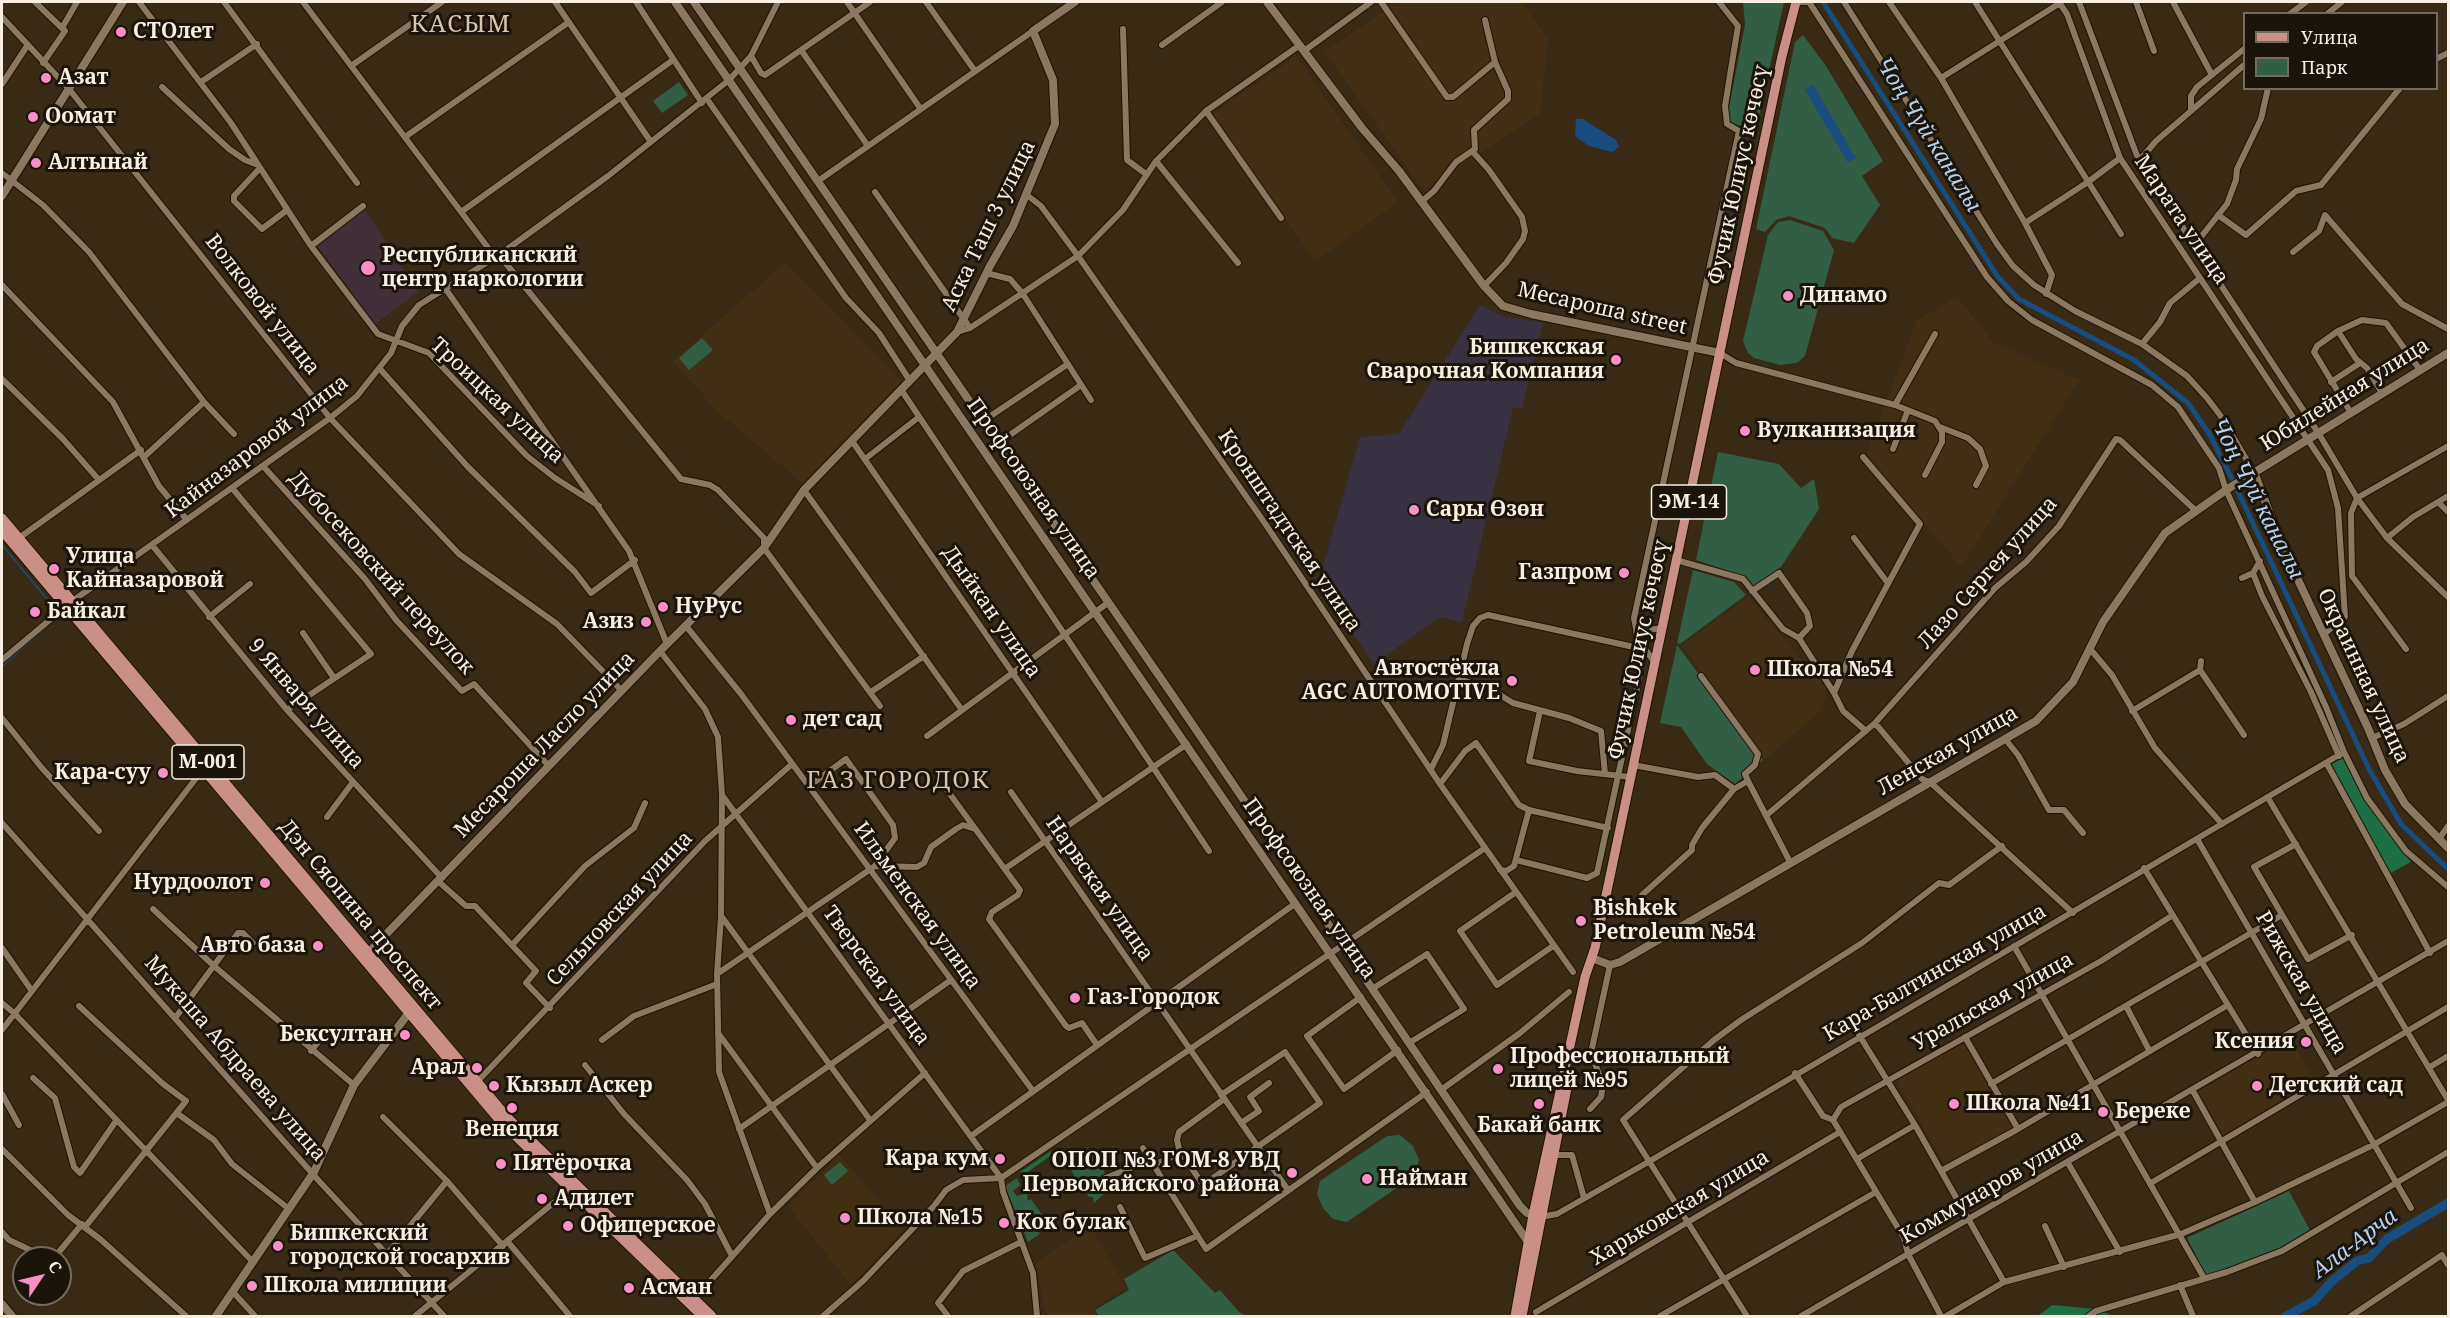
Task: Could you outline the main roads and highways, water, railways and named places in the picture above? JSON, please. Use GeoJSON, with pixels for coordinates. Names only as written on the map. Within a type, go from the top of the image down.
{"type":"FeatureCollection","features":[{"type":"Feature","properties":{"kind":"main road","name":"ЭМ-14"},"geometry":{"type":"LineString","coordinates":[[1782,56],[1790,2]]}},
{"type":"Feature","properties":{"kind":"main road","name":"ЭМ-14"},"geometry":{"type":"LineString","coordinates":[[1782,56],[1796,2]]}},
{"type":"Feature","properties":{"kind":"main road","name":"Фучик Юлиус көчөсү"},"geometry":{"type":"LineString","coordinates":[[1518,1316],[1585,978],[1592,958],[1782,56]]}},
{"type":"Feature","properties":{"kind":"main road","name":"Юбилейная улица"},"geometry":{"type":"LineString","coordinates":[[2228,489],[2448,352]]}},
{"type":"Feature","properties":{"kind":"main road","name":"Ленская улица"},"geometry":{"type":"LineString","coordinates":[[1592,958],[1610,965],[1620,962],[2036,721],[2073,682],[2103,622],[2165,533],[2228,489]]}},
{"type":"Feature","properties":{"kind":"main road","name":"Дэн Сяопина проспект"},"geometry":{"type":"LineString","coordinates":[[2,518],[68,604]]}},
{"type":"Feature","properties":{"kind":"main road","name":"Дэн Сяопина проспект"},"geometry":{"type":"LineString","coordinates":[[2,531],[68,604],[366,955],[512,1134],[573,1187],[712,1317]]}},
{"type":"Feature","properties":{"kind":"main road","name":"Фучик Юлиус көчөсү"},"geometry":{"type":"LineString","coordinates":[[1518,1316],[1528,1242],[1553,1155],[1591,978],[1589,969]]}},
{"type":"Feature","properties":{"kind":"main road","name":"Дэн Сяопина проспект"},"geometry":{"type":"LineString","coordinates":[[411,1010],[573,1187],[702,1317]]}},
{"type":"Feature","properties":{"kind":"water"},"geometry":{"type":"Polygon","coordinates":[[[1813,85],[1856,158],[1848,163],[1805,90],[1813,85]]]}},
{"type":"Feature","properties":{"kind":"water"},"geometry":{"type":"Polygon","coordinates":[[[1576,119],[1583,119],[1616,140],[1619,146],[1613,152],[1589,146],[1575,136],[1576,119]]]}},
{"type":"Feature","properties":{"kind":"waterway","name":"Чоң Чүй каналы"},"geometry":{"type":"LineString","coordinates":[[1823,2],[1998,277],[2019,299],[2134,360],[2188,403],[2210,435],[2233,481],[2369,769],[2401,824],[2448,869]]}},
{"type":"Feature","properties":{"kind":"waterway"},"geometry":{"type":"LineString","coordinates":[[2,545],[57,611]]}},
{"type":"Feature","properties":{"kind":"waterway"},"geometry":{"type":"LineString","coordinates":[[2,666],[60,615]]}},
{"type":"Feature","properties":{"kind":"waterway","name":"Ала-Арча"},"geometry":{"type":"LineString","coordinates":[[2286,1316],[2314,1301],[2331,1282],[2357,1261],[2369,1258],[2387,1239],[2448,1203]]}},
{"type":"Feature","properties":{"kind":"place","name":"СТОлет"},"geometry":{"type":"Point","coordinates":[121,32]}},
{"type":"Feature","properties":{"kind":"place","name":"Азат"},"geometry":{"type":"Point","coordinates":[46,78]}},
{"type":"Feature","properties":{"kind":"place","name":"Оомат"},"geometry":{"type":"Point","coordinates":[33,117]}},
{"type":"Feature","properties":{"kind":"place","name":"Алтынай"},"geometry":{"type":"Point","coordinates":[36,163]}},
{"type":"Feature","properties":{"kind":"place","name":"Республиканский центр наркологии"},"geometry":{"type":"Point","coordinates":[368,268]}},
{"type":"Feature","properties":{"kind":"place","name":"Динамо"},"geometry":{"type":"Point","coordinates":[1788,296]}},
{"type":"Feature","properties":{"kind":"place","name":"Бишкекская Сварочная Компания"},"geometry":{"type":"Point","coordinates":[1616,360]}},
{"type":"Feature","properties":{"kind":"place","name":"Вулканизация"},"geometry":{"type":"Point","coordinates":[1745,431]}},
{"type":"Feature","properties":{"kind":"place","name":"Сары Өзөн"},"geometry":{"type":"Point","coordinates":[1414,510]}},
{"type":"Feature","properties":{"kind":"place","name":"Улица Кайназаровой"},"geometry":{"type":"Point","coordinates":[54,569]}},
{"type":"Feature","properties":{"kind":"place","name":"Газпром"},"geometry":{"type":"Point","coordinates":[1624,573]}},
{"type":"Feature","properties":{"kind":"place","name":"НуРус"},"geometry":{"type":"Point","coordinates":[663,607]}},
{"type":"Feature","properties":{"kind":"place","name":"Байкал"},"geometry":{"type":"Point","coordinates":[35,612]}},
{"type":"Feature","properties":{"kind":"place","name":"Азиз"},"geometry":{"type":"Point","coordinates":[646,622]}},
{"type":"Feature","properties":{"kind":"place","name":"Школа №54"},"geometry":{"type":"Point","coordinates":[1755,670]}},
{"type":"Feature","properties":{"kind":"place","name":"Автостёкла AGC AUTOMOTIVE"},"geometry":{"type":"Point","coordinates":[1512,681]}},
{"type":"Feature","properties":{"kind":"place","name":"дет сад"},"geometry":{"type":"Point","coordinates":[791,720]}},
{"type":"Feature","properties":{"kind":"place","name":"Кара-суу"},"geometry":{"type":"Point","coordinates":[163,773]}},
{"type":"Feature","properties":{"kind":"place","name":"Нурдоолот"},"geometry":{"type":"Point","coordinates":[265,883]}},
{"type":"Feature","properties":{"kind":"place","name":"Bishkek Petroleum №54"},"geometry":{"type":"Point","coordinates":[1581,921]}},
{"type":"Feature","properties":{"kind":"place","name":"Авто база"},"geometry":{"type":"Point","coordinates":[318,946]}},
{"type":"Feature","properties":{"kind":"place","name":"Газ-Городок"},"geometry":{"type":"Point","coordinates":[1075,998]}},
{"type":"Feature","properties":{"kind":"place","name":"Бексултан"},"geometry":{"type":"Point","coordinates":[405,1035]}},
{"type":"Feature","properties":{"kind":"place","name":"Ксения"},"geometry":{"type":"Point","coordinates":[2306,1042]}},
{"type":"Feature","properties":{"kind":"place","name":"Арал"},"geometry":{"type":"Point","coordinates":[477,1068]}},
{"type":"Feature","properties":{"kind":"place","name":"Профессиональный лицей №95"},"geometry":{"type":"Point","coordinates":[1498,1069]}},
{"type":"Feature","properties":{"kind":"place","name":"Кызыл Аскер"},"geometry":{"type":"Point","coordinates":[494,1086]}},
{"type":"Feature","properties":{"kind":"place","name":"Детский сад"},"geometry":{"type":"Point","coordinates":[2257,1086]}},
{"type":"Feature","properties":{"kind":"place","name":"Бакай банк"},"geometry":{"type":"Point","coordinates":[1539,1104]}},
{"type":"Feature","properties":{"kind":"place","name":"Школа №41"},"geometry":{"type":"Point","coordinates":[1954,1104]}},
{"type":"Feature","properties":{"kind":"place","name":"Венеция"},"geometry":{"type":"Point","coordinates":[512,1108]}},
{"type":"Feature","properties":{"kind":"place","name":"Береке"},"geometry":{"type":"Point","coordinates":[2103,1112]}},
{"type":"Feature","properties":{"kind":"place","name":"Кара кум"},"geometry":{"type":"Point","coordinates":[1000,1159]}},
{"type":"Feature","properties":{"kind":"place","name":"Пятёрочка"},"geometry":{"type":"Point","coordinates":[501,1164]}},
{"type":"Feature","properties":{"kind":"place","name":"ОПОП №3 ГОМ-8 УВД Первомайского района"},"geometry":{"type":"Point","coordinates":[1292,1173]}},
{"type":"Feature","properties":{"kind":"place","name":"Найман"},"geometry":{"type":"Point","coordinates":[1367,1179]}},
{"type":"Feature","properties":{"kind":"place","name":"Адилет"},"geometry":{"type":"Point","coordinates":[542,1199]}},
{"type":"Feature","properties":{"kind":"place","name":"Школа №15"},"geometry":{"type":"Point","coordinates":[845,1218]}},
{"type":"Feature","properties":{"kind":"place","name":"Кок булак"},"geometry":{"type":"Point","coordinates":[1004,1223]}},
{"type":"Feature","properties":{"kind":"place","name":"Офицерское"},"geometry":{"type":"Point","coordinates":[568,1226]}},
{"type":"Feature","properties":{"kind":"place","name":"Бишкекский городской госархив"},"geometry":{"type":"Point","coordinates":[278,1246]}},
{"type":"Feature","properties":{"kind":"place","name":"Школа милиции"},"geometry":{"type":"Point","coordinates":[252,1286]}},
{"type":"Feature","properties":{"kind":"place","name":"Асман"},"geometry":{"type":"Point","coordinates":[629,1288]}},
{"type":"Feature","properties":{"kind":"district","name":"КАСЫМ"},"geometry":{"type":"Point","coordinates":[461,25]}},
{"type":"Feature","properties":{"kind":"district","name":"ГАЗ ГОРОДОК"},"geometry":{"type":"Point","coordinates":[898,781]}}]}
